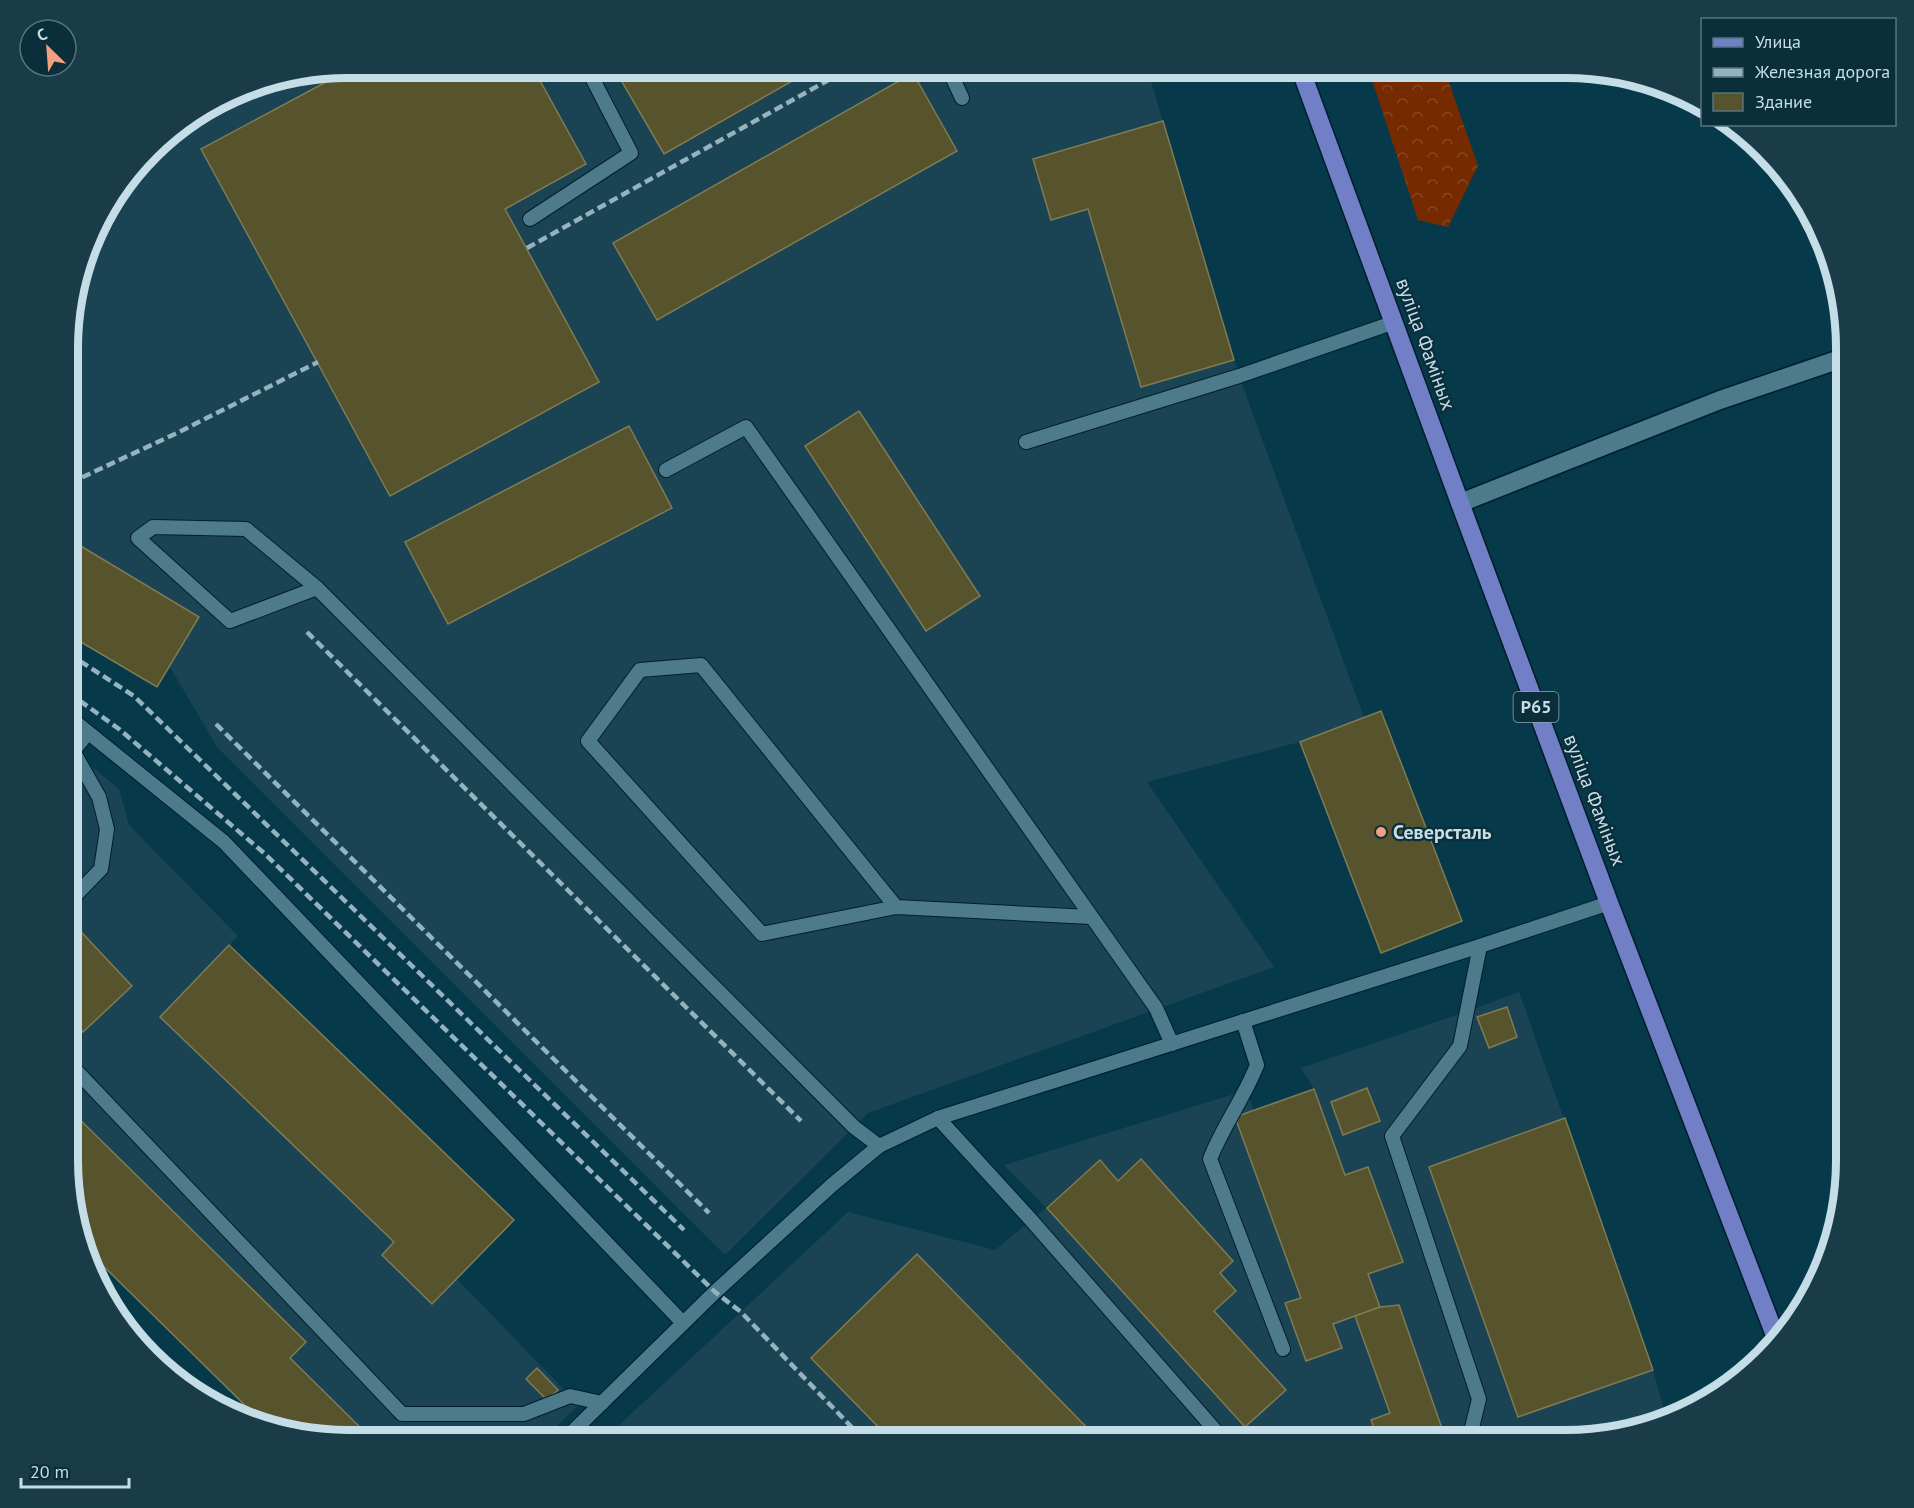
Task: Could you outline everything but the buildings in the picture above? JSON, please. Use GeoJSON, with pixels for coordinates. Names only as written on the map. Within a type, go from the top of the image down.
{"type":"FeatureCollection","features":[{"type":"Feature","properties":{"kind":"main road","name":"вуліца Фаміных"},"geometry":{"type":"LineString","coordinates":[[1304,78],[1460,503],[1774,1332]]}},
{"type":"Feature","properties":{"kind":"street"},"geometry":{"type":"LineString","coordinates":[[1460,503],[1720,400],[1836,360]]}},
{"type":"Feature","properties":{"kind":"lane"},"geometry":{"type":"LineString","coordinates":[[530,219],[631,153],[592,78]]}},
{"type":"Feature","properties":{"kind":"lane"},"geometry":{"type":"LineString","coordinates":[[953,78],[962,98]]}},
{"type":"Feature","properties":{"kind":"lane"},"geometry":{"type":"LineString","coordinates":[[1026,442],[1239,376],[1395,322]]}},
{"type":"Feature","properties":{"kind":"lane"},"geometry":{"type":"LineString","coordinates":[[666,470],[746,426],[1155,1008],[1172,1044]]}},
{"type":"Feature","properties":{"kind":"lane"},"geometry":{"type":"LineString","coordinates":[[317,588],[230,621],[138,538],[153,527],[246,529],[317,588],[854,1127],[879,1146]]}},
{"type":"Feature","properties":{"kind":"lane"},"geometry":{"type":"LineString","coordinates":[[896,907],[701,665],[640,670],[588,741],[762,934],[896,907],[1091,917]]}},
{"type":"Feature","properties":{"kind":"lane"},"geometry":{"type":"LineString","coordinates":[[78,725],[224,842],[683,1323]]}},
{"type":"Feature","properties":{"kind":"lane"},"geometry":{"type":"LineString","coordinates":[[78,745],[88,733]]}},
{"type":"Feature","properties":{"kind":"lane"},"geometry":{"type":"LineString","coordinates":[[78,760],[99,798],[107,829],[101,869],[78,893]]}},
{"type":"Feature","properties":{"kind":"lane"},"geometry":{"type":"LineString","coordinates":[[574,1430],[683,1323],[832,1185],[879,1146],[939,1118],[1610,903]]}},
{"type":"Feature","properties":{"kind":"lane"},"geometry":{"type":"LineString","coordinates":[[1471,1430],[1479,1399],[1392,1136],[1460,1046],[1480,946]]}},
{"type":"Feature","properties":{"kind":"lane"},"geometry":{"type":"LineString","coordinates":[[1243,1021],[1257,1065],[1247,1090],[1220,1135],[1209,1159],[1283,1349]]}},
{"type":"Feature","properties":{"kind":"lane"},"geometry":{"type":"LineString","coordinates":[[78,1073],[402,1414],[524,1414],[570,1396],[602,1403]]}},
{"type":"Feature","properties":{"kind":"lane"},"geometry":{"type":"LineString","coordinates":[[939,1118],[1215,1430]]}},
{"type":"Feature","properties":{"kind":"shaded area"},"geometry":{"type":"Polygon","coordinates":[[[348,78],[1150,78],[1239,376],[1364,717],[1381,711],[1462,921],[1381,953],[1300,742],[1147,782],[1274,967],[868,1113],[725,1255],[217,747],[170,667],[157,687],[78,640],[80,313],[92,261],[114,213],[124,198],[157,157],[213,114],[261,92],[278,87],[313,80],[348,78]]]}},
{"type":"Feature","properties":{"kind":"shaded area"},"geometry":{"type":"Polygon","coordinates":[[[78,755],[119,789],[129,825],[238,936],[229,945],[514,1220],[457,1279],[579,1405],[553,1430],[318,1428],[80,1190],[78,755]]]}},
{"type":"Feature","properties":{"kind":"shaded area"},"geometry":{"type":"Polygon","coordinates":[[[1519,992],[1653,1370],[1664,1411],[1618,1425],[1566,1430],[614,1430],[848,1212],[995,1250],[1046,1208],[1004,1165],[1247,1090],[1254,1111],[1314,1089],[1301,1068],[1519,992]]]}},
{"type":"Feature","properties":{"kind":"green space"},"geometry":{"type":"Polygon","coordinates":[[[1371,78],[1447,78],[1478,166],[1448,227],[1418,220],[1371,78]]]}},
{"type":"Feature","properties":{"kind":"railway"},"geometry":{"type":"LineString","coordinates":[[527,248],[832,78]]}},
{"type":"Feature","properties":{"kind":"railway"},"geometry":{"type":"LineString","coordinates":[[78,479],[177,433],[318,362]]}},
{"type":"Feature","properties":{"kind":"railway"},"geometry":{"type":"LineString","coordinates":[[307,632],[801,1121]]}},
{"type":"Feature","properties":{"kind":"railway"},"geometry":{"type":"LineString","coordinates":[[78,660],[134,696],[684,1230]]}},
{"type":"Feature","properties":{"kind":"railway"},"geometry":{"type":"LineString","coordinates":[[78,699],[119,729],[264,853],[715,1292],[741,1312],[854,1430]]}},
{"type":"Feature","properties":{"kind":"railway"},"geometry":{"type":"LineString","coordinates":[[216,724],[709,1213]]}},
{"type":"Feature","properties":{"kind":"place","name":"Северсталь"},"geometry":{"type":"Point","coordinates":[1381,832]}}]}
